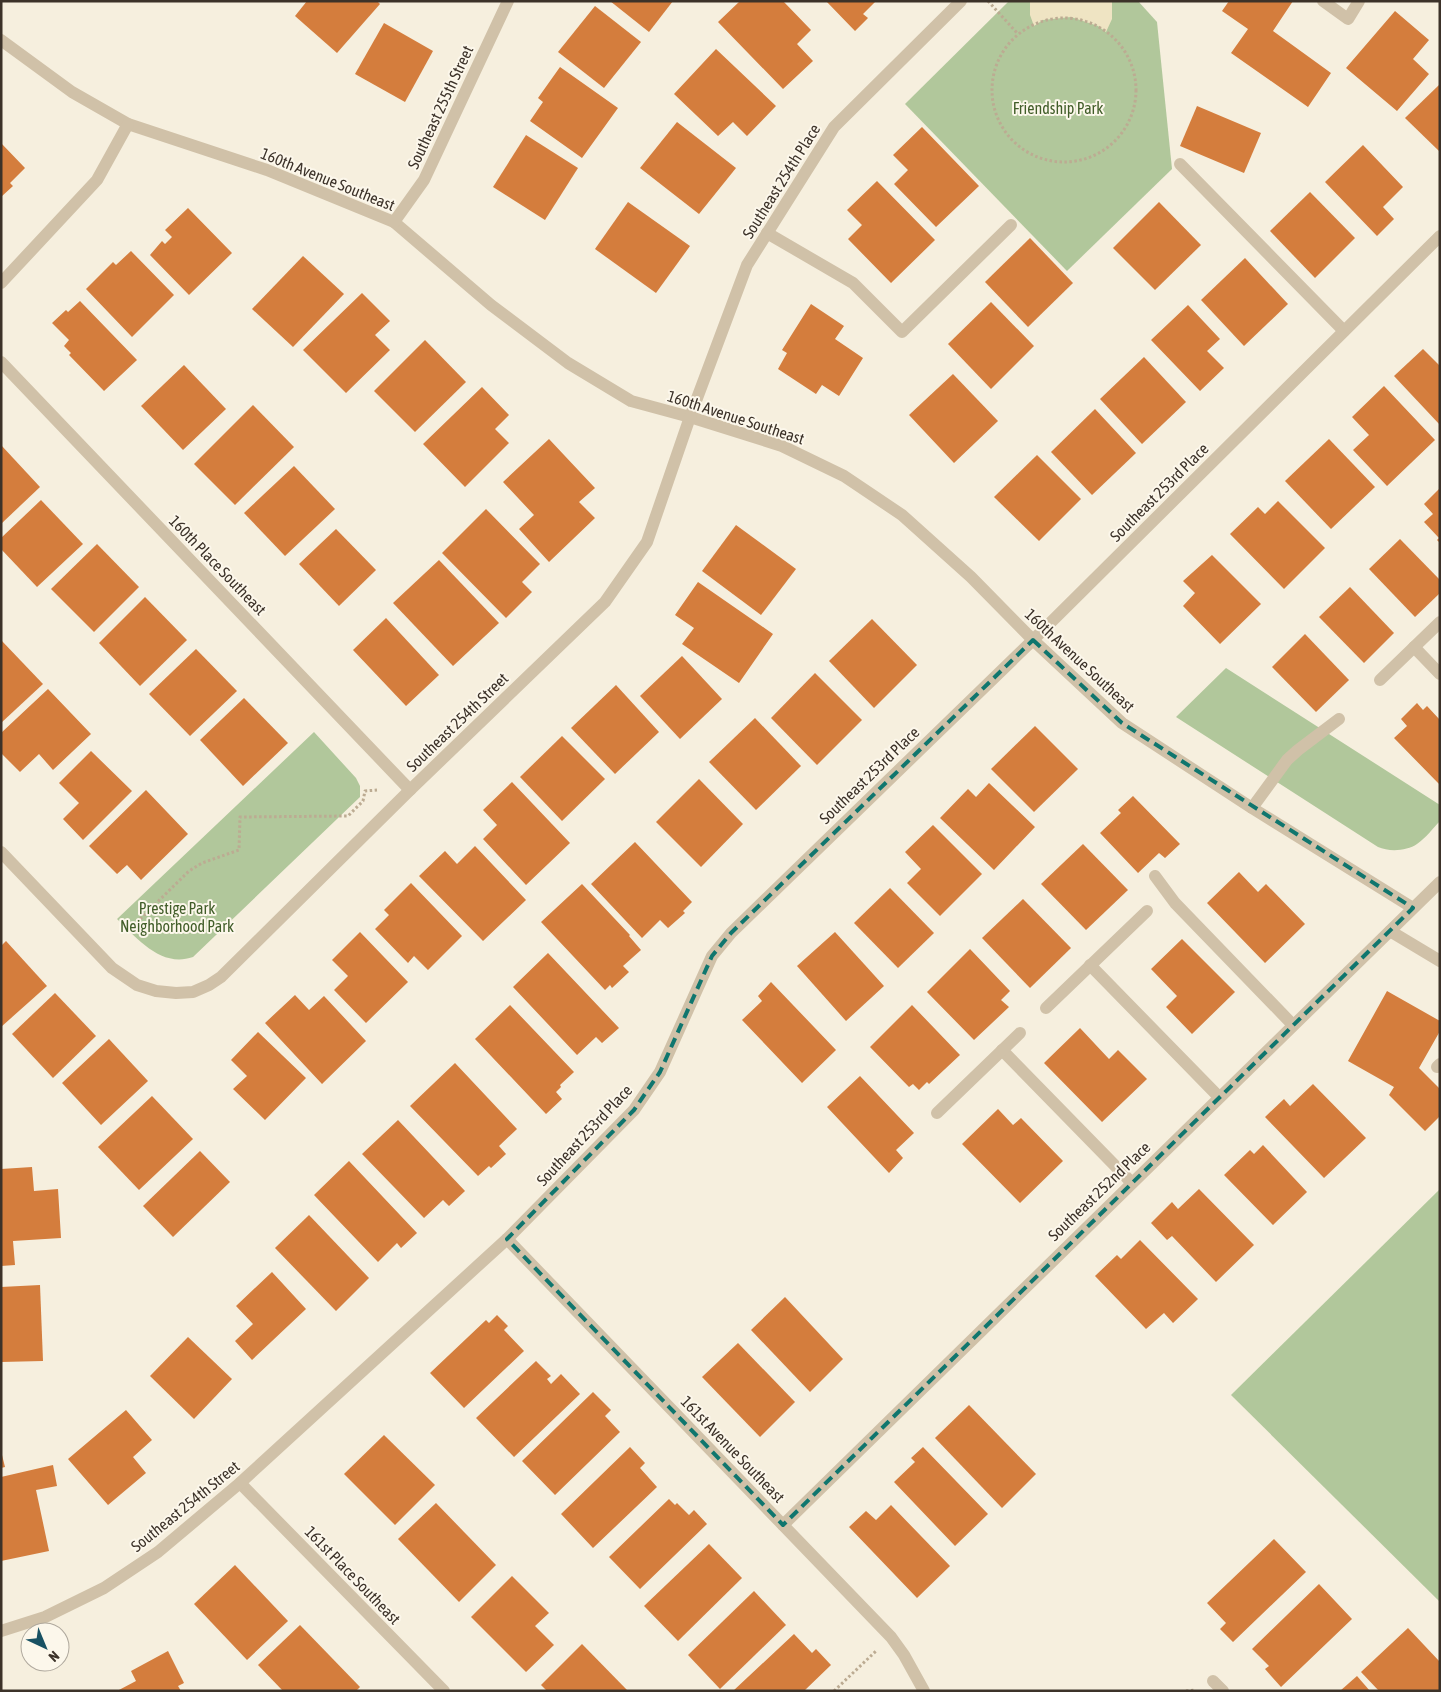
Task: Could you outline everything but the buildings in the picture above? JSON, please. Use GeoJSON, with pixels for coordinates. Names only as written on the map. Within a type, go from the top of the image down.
{"type":"FeatureCollection","features":[{"type":"Feature","properties":{"kind":"street","name":"Southeast 255th Street"},"geometry":{"type":"LineString","coordinates":[[394,222],[424,180],[508,1]]}},
{"type":"Feature","properties":{"kind":"street","name":"Southeast 254th Place"},"geometry":{"type":"LineString","coordinates":[[690,417],[747,265],[834,127],[960,1]]}},
{"type":"Feature","properties":{"kind":"street"},"geometry":{"type":"LineString","coordinates":[[1322,1],[1348,19],[1359,1]]}},
{"type":"Feature","properties":{"kind":"street","name":"160th Avenue Southeast"},"geometry":{"type":"LineString","coordinates":[[1,40],[72,92],[128,124],[267,170],[394,222],[491,305],[568,363],[632,401],[782,446],[844,476],[902,515],[971,577],[1033,640],[1122,723],[1252,808],[1413,908]]}},
{"type":"Feature","properties":{"kind":"street"},"geometry":{"type":"LineString","coordinates":[[1,283],[97,180],[128,124]]}},
{"type":"Feature","properties":{"kind":"street"},"geometry":{"type":"LineString","coordinates":[[1180,164],[1344,331]]}},
{"type":"Feature","properties":{"kind":"street"},"geometry":{"type":"LineString","coordinates":[[767,233],[853,283],[902,332],[1011,225]]}},
{"type":"Feature","properties":{"kind":"street","name":"Southeast 253rd Place"},"geometry":{"type":"LineString","coordinates":[[366,1369],[507,1239],[634,1110],[660,1072],[712,956],[731,933],[1033,640],[1440,236]]}},
{"type":"Feature","properties":{"kind":"street","name":"160th Place Southeast"},"geometry":{"type":"LineString","coordinates":[[1,362],[410,790]]}},
{"type":"Feature","properties":{"kind":"street","name":"Southeast 254th Street"},"geometry":{"type":"LineString","coordinates":[[1,852],[112,968],[137,985],[176,993],[192,992],[209,985],[221,977],[410,790],[605,602],[647,542],[690,417]]}},
{"type":"Feature","properties":{"kind":"street"},"geometry":{"type":"LineString","coordinates":[[1380,680],[1440,622]]}},
{"type":"Feature","properties":{"kind":"street"},"geometry":{"type":"LineString","coordinates":[[1414,647],[1440,674]]}},
{"type":"Feature","properties":{"kind":"street"},"geometry":{"type":"LineString","coordinates":[[1252,808],[1287,760],[1339,720]]}},
{"type":"Feature","properties":{"kind":"street"},"geometry":{"type":"LineString","coordinates":[[1156,876],[1175,903],[1293,1025]]}},
{"type":"Feature","properties":{"kind":"street","name":"Southeast 252nd Place"},"geometry":{"type":"LineString","coordinates":[[783,1525],[1131,1182],[1440,882]]}},
{"type":"Feature","properties":{"kind":"street"},"geometry":{"type":"LineString","coordinates":[[1046,1008],[1147,911]]}},
{"type":"Feature","properties":{"kind":"street"},"geometry":{"type":"LineString","coordinates":[[1390,931],[1440,961]]}},
{"type":"Feature","properties":{"kind":"street"},"geometry":{"type":"LineString","coordinates":[[1090,965],[1219,1097]]}},
{"type":"Feature","properties":{"kind":"street"},"geometry":{"type":"LineString","coordinates":[[938,1113],[1020,1033]]}},
{"type":"Feature","properties":{"kind":"street"},"geometry":{"type":"LineString","coordinates":[[1002,1050],[1131,1182]]}},
{"type":"Feature","properties":{"kind":"street","name":"161st Avenue Southeast"},"geometry":{"type":"LineString","coordinates":[[507,1239],[890,1637],[904,1655],[924,1691]]}},
{"type":"Feature","properties":{"kind":"street","name":"Southeast 254th Street"},"geometry":{"type":"LineString","coordinates":[[1,1632],[45,1617],[104,1588],[158,1552],[240,1483],[366,1369]]}},
{"type":"Feature","properties":{"kind":"street","name":"161st Place Southeast"},"geometry":{"type":"LineString","coordinates":[[240,1483],[444,1691]]}},
{"type":"Feature","properties":{"kind":"street"},"geometry":{"type":"LineString","coordinates":[[1213,1680],[1223,1691]]}},
{"type":"Feature","properties":{"kind":"path"},"geometry":{"type":"LineString","coordinates":[[988,1],[1018,34]]}},
{"type":"Feature","properties":{"kind":"path"},"geometry":{"type":"LineString","coordinates":[[1071,17],[1098,26],[1120,44],[1134,68],[1136,97],[1128,124],[1110,146],[1085,160],[1057,162],[1030,154],[1008,136],[995,111],[992,83],[1000,56],[1018,34],[1043,20],[1071,17]]}},
{"type":"Feature","properties":{"kind":"path"},"geometry":{"type":"LineString","coordinates":[[126,933],[189,871],[202,863],[239,850],[240,818],[348,816],[363,801],[365,791],[410,790]]}},
{"type":"Feature","properties":{"kind":"path"},"geometry":{"type":"LineString","coordinates":[[834,1691],[890,1637]]}},
{"type":"Feature","properties":{"kind":"highlighted area"},"geometry":{"type":"Polygon","coordinates":[[[1033,640],[1122,723],[1413,908],[783,1525],[507,1239],[634,1110],[660,1072],[712,956],[731,933],[1033,640]]]}},
{"type":"Feature","properties":{"kind":"green space","name":"Friendship Park"},"geometry":{"type":"Polygon","coordinates":[[[1009,1],[1138,1],[1157,22],[1172,169],[1067,271],[905,104],[1009,1]]]}},
{"type":"Feature","properties":{"kind":"green space"},"geometry":{"type":"Polygon","coordinates":[[[1226,668],[1440,805],[1440,821],[1423,839],[1413,846],[1398,850],[1387,850],[1378,847],[1176,717],[1226,668]]]}},
{"type":"Feature","properties":{"kind":"green space","name":"Prestige Park Neighborhood Park"},"geometry":{"type":"Polygon","coordinates":[[[314,732],[356,778],[360,786],[360,797],[193,957],[171,959],[160,955],[142,943],[117,919],[314,732]]]}},
{"type":"Feature","properties":{"kind":"green space"},"geometry":{"type":"Polygon","coordinates":[[[1440,1189],[1440,1602],[1231,1395],[1440,1189]]]}},
{"type":"Feature","properties":{"kind":"shaded area"},"geometry":{"type":"Polygon","coordinates":[[[1030,1],[1112,1],[1112,19],[1106,32],[1098,26],[1071,17],[1043,20],[1034,26],[1030,15],[1030,1]]]}}]}
